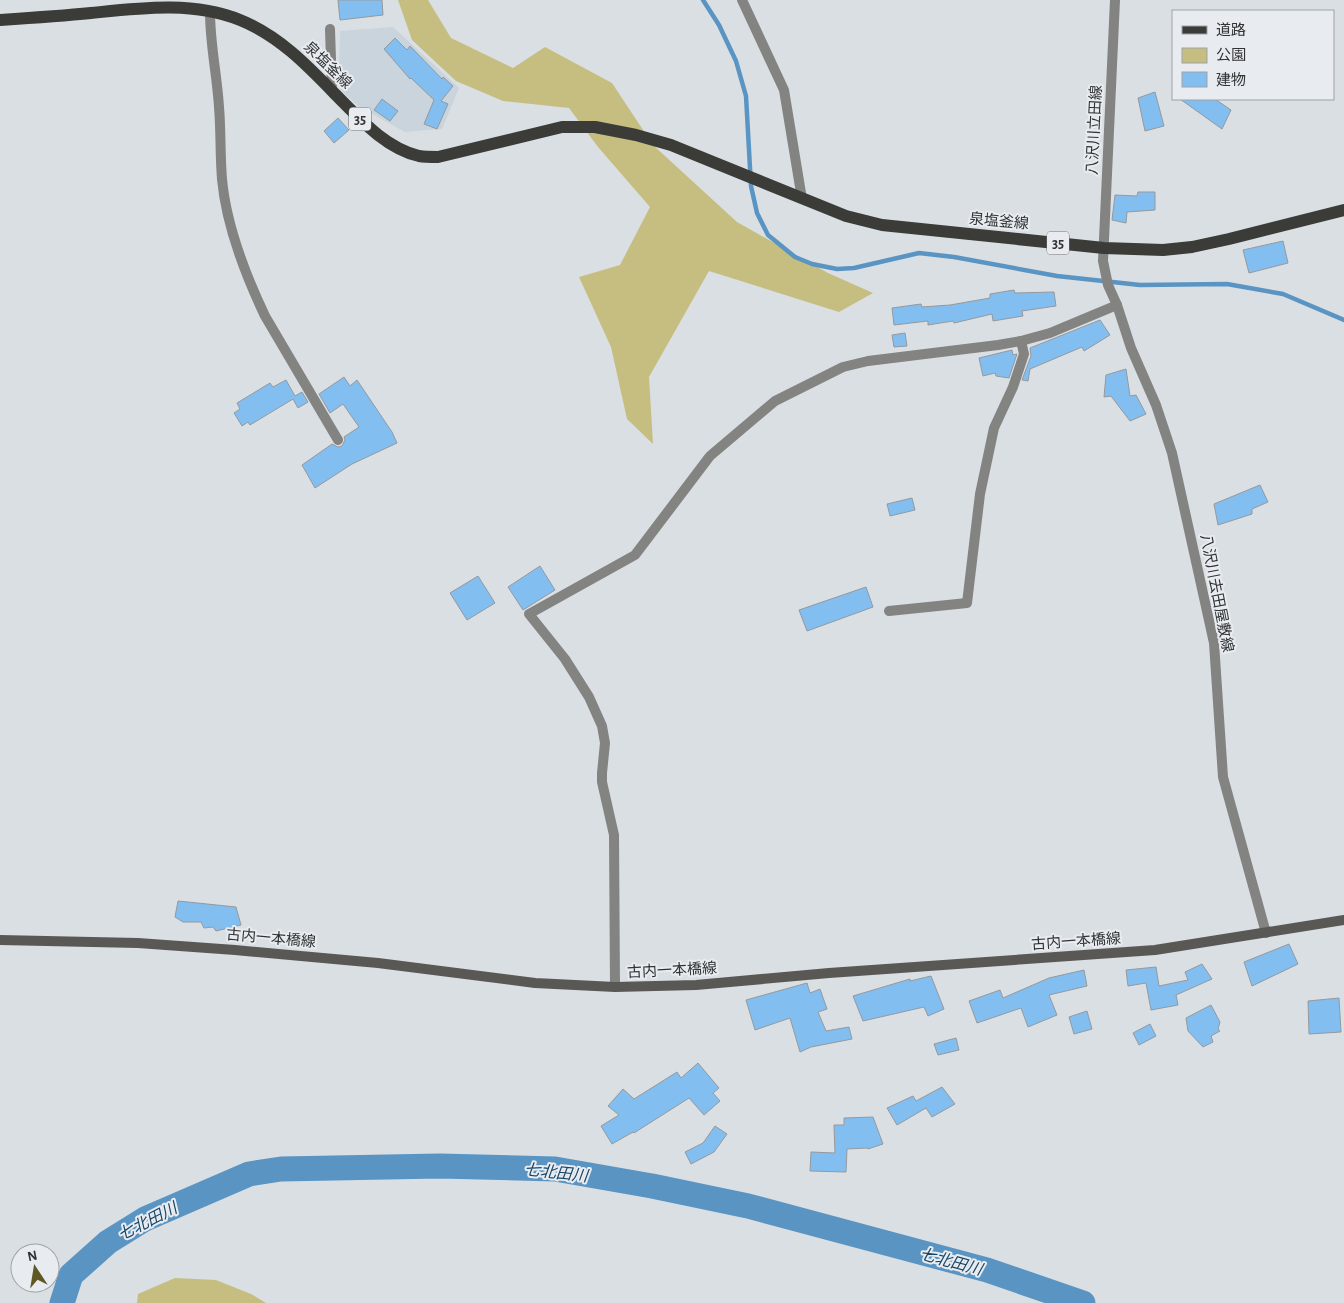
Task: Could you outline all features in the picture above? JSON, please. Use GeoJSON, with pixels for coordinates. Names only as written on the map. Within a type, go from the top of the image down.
{"type":"FeatureCollection","features":[{"type":"Feature","properties":{"kind":"main road","name":"泉塩釜線"},"geometry":{"type":"LineString","coordinates":[[0,20],[131,9],[182,8],[210,12],[239,20],[279,41],[381,138],[419,156],[438,157],[562,127],[595,127],[636,135],[671,145],[736,173],[846,216],[882,225],[1104,255],[1192,247],[1344,210]]}},
{"type":"Feature","properties":{"kind":"street"},"geometry":{"type":"LineString","coordinates":[[742,0],[784,90],[802,199]]}},
{"type":"Feature","properties":{"kind":"street","name":"八沢川立田線"},"geometry":{"type":"LineString","coordinates":[[1114,0],[1104,255],[1105,273],[1115,301]]}},
{"type":"Feature","properties":{"kind":"street"},"geometry":{"type":"LineString","coordinates":[[210,12],[210,36],[219,105],[222,179],[234,234],[257,300],[265,316],[338,440]]}},
{"type":"Feature","properties":{"kind":"street"},"geometry":{"type":"LineString","coordinates":[[330,29],[332,91]]}},
{"type":"Feature","properties":{"kind":"street"},"geometry":{"type":"LineString","coordinates":[[615,987],[614,835],[602,782],[605,743],[602,726],[589,697],[565,659],[529,614],[635,555],[710,456],[775,401],[843,367],[868,361],[998,345],[1050,333],[1115,301]]}},
{"type":"Feature","properties":{"kind":"street","name":"八沢川去田屋敷線"},"geometry":{"type":"LineString","coordinates":[[1115,301],[1131,348],[1156,405],[1172,454],[1214,643],[1223,778],[1266,933]]}},
{"type":"Feature","properties":{"kind":"street"},"geometry":{"type":"LineString","coordinates":[[889,611],[967,603],[980,494],[994,428],[1013,386],[1024,354],[1021,340]]}},
{"type":"Feature","properties":{"kind":"street","name":"古内一本橋線"},"geometry":{"type":"LineString","coordinates":[[0,940],[129,943],[235,950],[378,963],[535,983],[615,987],[696,985],[829,973],[1155,950],[1344,920]]}},
{"type":"Feature","properties":{"kind":"shaded area"},"geometry":{"type":"Polygon","coordinates":[[[393,27],[459,88],[442,129],[405,132],[358,106],[339,88],[340,31],[393,27]]]}},
{"type":"Feature","properties":{"kind":"green space"},"geometry":{"type":"Polygon","coordinates":[[[398,0],[428,0],[451,38],[513,68],[545,47],[612,83],[653,145],[737,222],[828,273],[873,293],[839,312],[709,271],[649,377],[653,444],[627,419],[611,347],[579,277],[620,265],[650,207],[598,147],[569,108],[503,101],[456,81],[412,40],[398,0]]]}},
{"type":"Feature","properties":{"kind":"green space"},"geometry":{"type":"Polygon","coordinates":[[[175,1278],[216,1280],[251,1294],[266,1303],[137,1303],[138,1294],[175,1278]]]}},
{"type":"Feature","properties":{"kind":"building"},"geometry":{"type":"Polygon","coordinates":[[[338,0],[382,0],[383,15],[340,20],[338,0]]]}},
{"type":"Feature","properties":{"kind":"building"},"geometry":{"type":"Polygon","coordinates":[[[395,38],[407,50],[410,46],[442,79],[443,77],[453,86],[441,101],[448,104],[437,129],[424,124],[434,100],[410,79],[384,49],[395,38]]]}},
{"type":"Feature","properties":{"kind":"building"},"geometry":{"type":"Polygon","coordinates":[[[1155,92],[1164,126],[1145,131],[1138,98],[1155,92]]]}},
{"type":"Feature","properties":{"kind":"building"},"geometry":{"type":"Polygon","coordinates":[[[382,99],[398,111],[390,121],[374,110],[382,99]]]}},
{"type":"Feature","properties":{"kind":"building"},"geometry":{"type":"Polygon","coordinates":[[[1181,100],[1216,100],[1231,110],[1222,129],[1181,100]]]}},
{"type":"Feature","properties":{"kind":"building"},"geometry":{"type":"Polygon","coordinates":[[[338,118],[349,130],[334,143],[324,131],[338,118]]]}},
{"type":"Feature","properties":{"kind":"building"},"geometry":{"type":"Polygon","coordinates":[[[1138,192],[1155,192],[1155,210],[1127,212],[1126,223],[1112,220],[1115,195],[1137,196],[1138,192]]]}},
{"type":"Feature","properties":{"kind":"building"},"geometry":{"type":"Polygon","coordinates":[[[1283,241],[1288,263],[1249,273],[1243,250],[1283,241]]]}},
{"type":"Feature","properties":{"kind":"building"},"geometry":{"type":"Polygon","coordinates":[[[1014,290],[1015,293],[1054,292],[1056,306],[1022,311],[1023,316],[993,321],[992,314],[954,323],[953,321],[928,325],[928,321],[894,325],[892,308],[921,304],[922,307],[950,305],[990,298],[990,294],[1014,290]]]}},
{"type":"Feature","properties":{"kind":"building"},"geometry":{"type":"Polygon","coordinates":[[[1100,320],[1110,335],[1084,351],[1082,347],[1030,369],[1028,381],[1022,380],[1031,356],[1030,348],[1100,320]]]}},
{"type":"Feature","properties":{"kind":"building"},"geometry":{"type":"Polygon","coordinates":[[[905,333],[907,346],[894,347],[892,335],[905,333]]]}},
{"type":"Feature","properties":{"kind":"building"},"geometry":{"type":"Polygon","coordinates":[[[1012,350],[1013,355],[1017,354],[1009,378],[996,376],[995,373],[983,376],[979,358],[1012,350]]]}},
{"type":"Feature","properties":{"kind":"building"},"geometry":{"type":"Polygon","coordinates":[[[1126,369],[1130,396],[1136,395],[1146,414],[1130,421],[1111,396],[1104,397],[1106,375],[1126,369]]]}},
{"type":"Feature","properties":{"kind":"building"},"geometry":{"type":"Polygon","coordinates":[[[344,377],[350,386],[357,380],[392,432],[397,443],[352,464],[315,488],[302,465],[332,444],[338,447],[342,446],[345,440],[344,437],[359,427],[343,404],[330,413],[319,394],[344,377]]]}},
{"type":"Feature","properties":{"kind":"building"},"geometry":{"type":"Polygon","coordinates":[[[286,380],[295,396],[302,392],[308,402],[298,408],[293,399],[250,425],[248,422],[242,426],[234,413],[240,409],[237,403],[270,383],[273,387],[286,380]]]}},
{"type":"Feature","properties":{"kind":"building"},"geometry":{"type":"Polygon","coordinates":[[[1260,485],[1268,502],[1252,509],[1252,514],[1218,525],[1214,504],[1260,485]]]}},
{"type":"Feature","properties":{"kind":"building"},"geometry":{"type":"Polygon","coordinates":[[[912,498],[915,510],[890,516],[887,504],[912,498]]]}},
{"type":"Feature","properties":{"kind":"building"},"geometry":{"type":"Polygon","coordinates":[[[540,566],[555,590],[523,610],[508,587],[540,566]]]}},
{"type":"Feature","properties":{"kind":"building"},"geometry":{"type":"Polygon","coordinates":[[[478,576],[495,603],[467,620],[450,593],[478,576]]]}},
{"type":"Feature","properties":{"kind":"building"},"geometry":{"type":"Polygon","coordinates":[[[866,587],[873,607],[807,631],[799,610],[866,587]]]}},
{"type":"Feature","properties":{"kind":"building"},"geometry":{"type":"Polygon","coordinates":[[[178,901],[236,907],[241,925],[216,931],[213,927],[204,928],[201,922],[183,922],[175,917],[178,901]]]}},
{"type":"Feature","properties":{"kind":"building"},"geometry":{"type":"Polygon","coordinates":[[[1289,944],[1298,964],[1252,986],[1244,962],[1289,944]]]}},
{"type":"Feature","properties":{"kind":"building"},"geometry":{"type":"Polygon","coordinates":[[[1202,964],[1212,979],[1176,995],[1178,1005],[1151,1010],[1146,983],[1128,986],[1126,970],[1156,967],[1159,986],[1188,980],[1185,972],[1202,964]]]}},
{"type":"Feature","properties":{"kind":"building"},"geometry":{"type":"Polygon","coordinates":[[[1084,970],[1087,986],[1049,995],[1057,1015],[1028,1027],[1021,1008],[977,1023],[969,1001],[1000,990],[1003,998],[1049,978],[1084,970]]]}},
{"type":"Feature","properties":{"kind":"building"},"geometry":{"type":"Polygon","coordinates":[[[931,976],[944,1009],[928,1016],[924,1007],[863,1021],[853,996],[910,979],[910,981],[931,976]]]}},
{"type":"Feature","properties":{"kind":"building"},"geometry":{"type":"Polygon","coordinates":[[[807,983],[810,993],[820,989],[827,1009],[818,1012],[826,1031],[849,1027],[852,1039],[811,1047],[800,1052],[790,1018],[755,1030],[746,1000],[807,983]]]}},
{"type":"Feature","properties":{"kind":"building"},"geometry":{"type":"Polygon","coordinates":[[[1339,998],[1341,1032],[1309,1034],[1308,1001],[1339,998]]]}},
{"type":"Feature","properties":{"kind":"building"},"geometry":{"type":"Polygon","coordinates":[[[1211,1005],[1220,1022],[1218,1029],[1220,1031],[1211,1036],[1213,1042],[1203,1047],[1188,1031],[1186,1018],[1211,1005]]]}},
{"type":"Feature","properties":{"kind":"building"},"geometry":{"type":"Polygon","coordinates":[[[1087,1011],[1092,1029],[1074,1034],[1069,1017],[1087,1011]]]}},
{"type":"Feature","properties":{"kind":"building"},"geometry":{"type":"Polygon","coordinates":[[[1150,1024],[1156,1036],[1139,1045],[1133,1033],[1150,1024]]]}},
{"type":"Feature","properties":{"kind":"building"},"geometry":{"type":"Polygon","coordinates":[[[956,1038],[959,1050],[938,1055],[934,1044],[956,1038]]]}},
{"type":"Feature","properties":{"kind":"building"},"geometry":{"type":"Polygon","coordinates":[[[698,1063],[719,1088],[713,1093],[720,1101],[704,1115],[689,1098],[634,1133],[612,1144],[601,1126],[619,1115],[608,1106],[623,1089],[634,1099],[677,1072],[681,1078],[698,1063]]]}},
{"type":"Feature","properties":{"kind":"building"},"geometry":{"type":"Polygon","coordinates":[[[942,1087],[955,1104],[932,1117],[926,1108],[897,1125],[887,1108],[913,1096],[916,1101],[942,1087]]]}},
{"type":"Feature","properties":{"kind":"building"},"geometry":{"type":"Polygon","coordinates":[[[873,1117],[883,1144],[868,1149],[847,1149],[846,1172],[810,1171],[811,1152],[835,1153],[834,1125],[844,1125],[844,1118],[873,1117]]]}},
{"type":"Feature","properties":{"kind":"building"},"geometry":{"type":"Polygon","coordinates":[[[715,1126],[727,1134],[714,1152],[691,1164],[685,1152],[703,1143],[715,1126]]]}},
{"type":"Feature","properties":{"kind":"waterway"},"geometry":{"type":"LineString","coordinates":[[703,0],[719,25],[736,61],[746,96],[751,186],[757,213],[768,235],[795,257],[812,264],[837,269],[854,268],[919,253],[954,257],[1057,276],[1140,285],[1227,284],[1283,294],[1344,320]]}},
{"type":"Feature","properties":{"kind":"waterway","name":"七北田川"},"geometry":{"type":"LineString","coordinates":[[62,1303],[71,1275],[108,1242],[145,1219],[249,1174],[281,1169],[440,1166],[555,1169],[652,1186],[748,1206],[987,1270],[1083,1303]]}}]}
